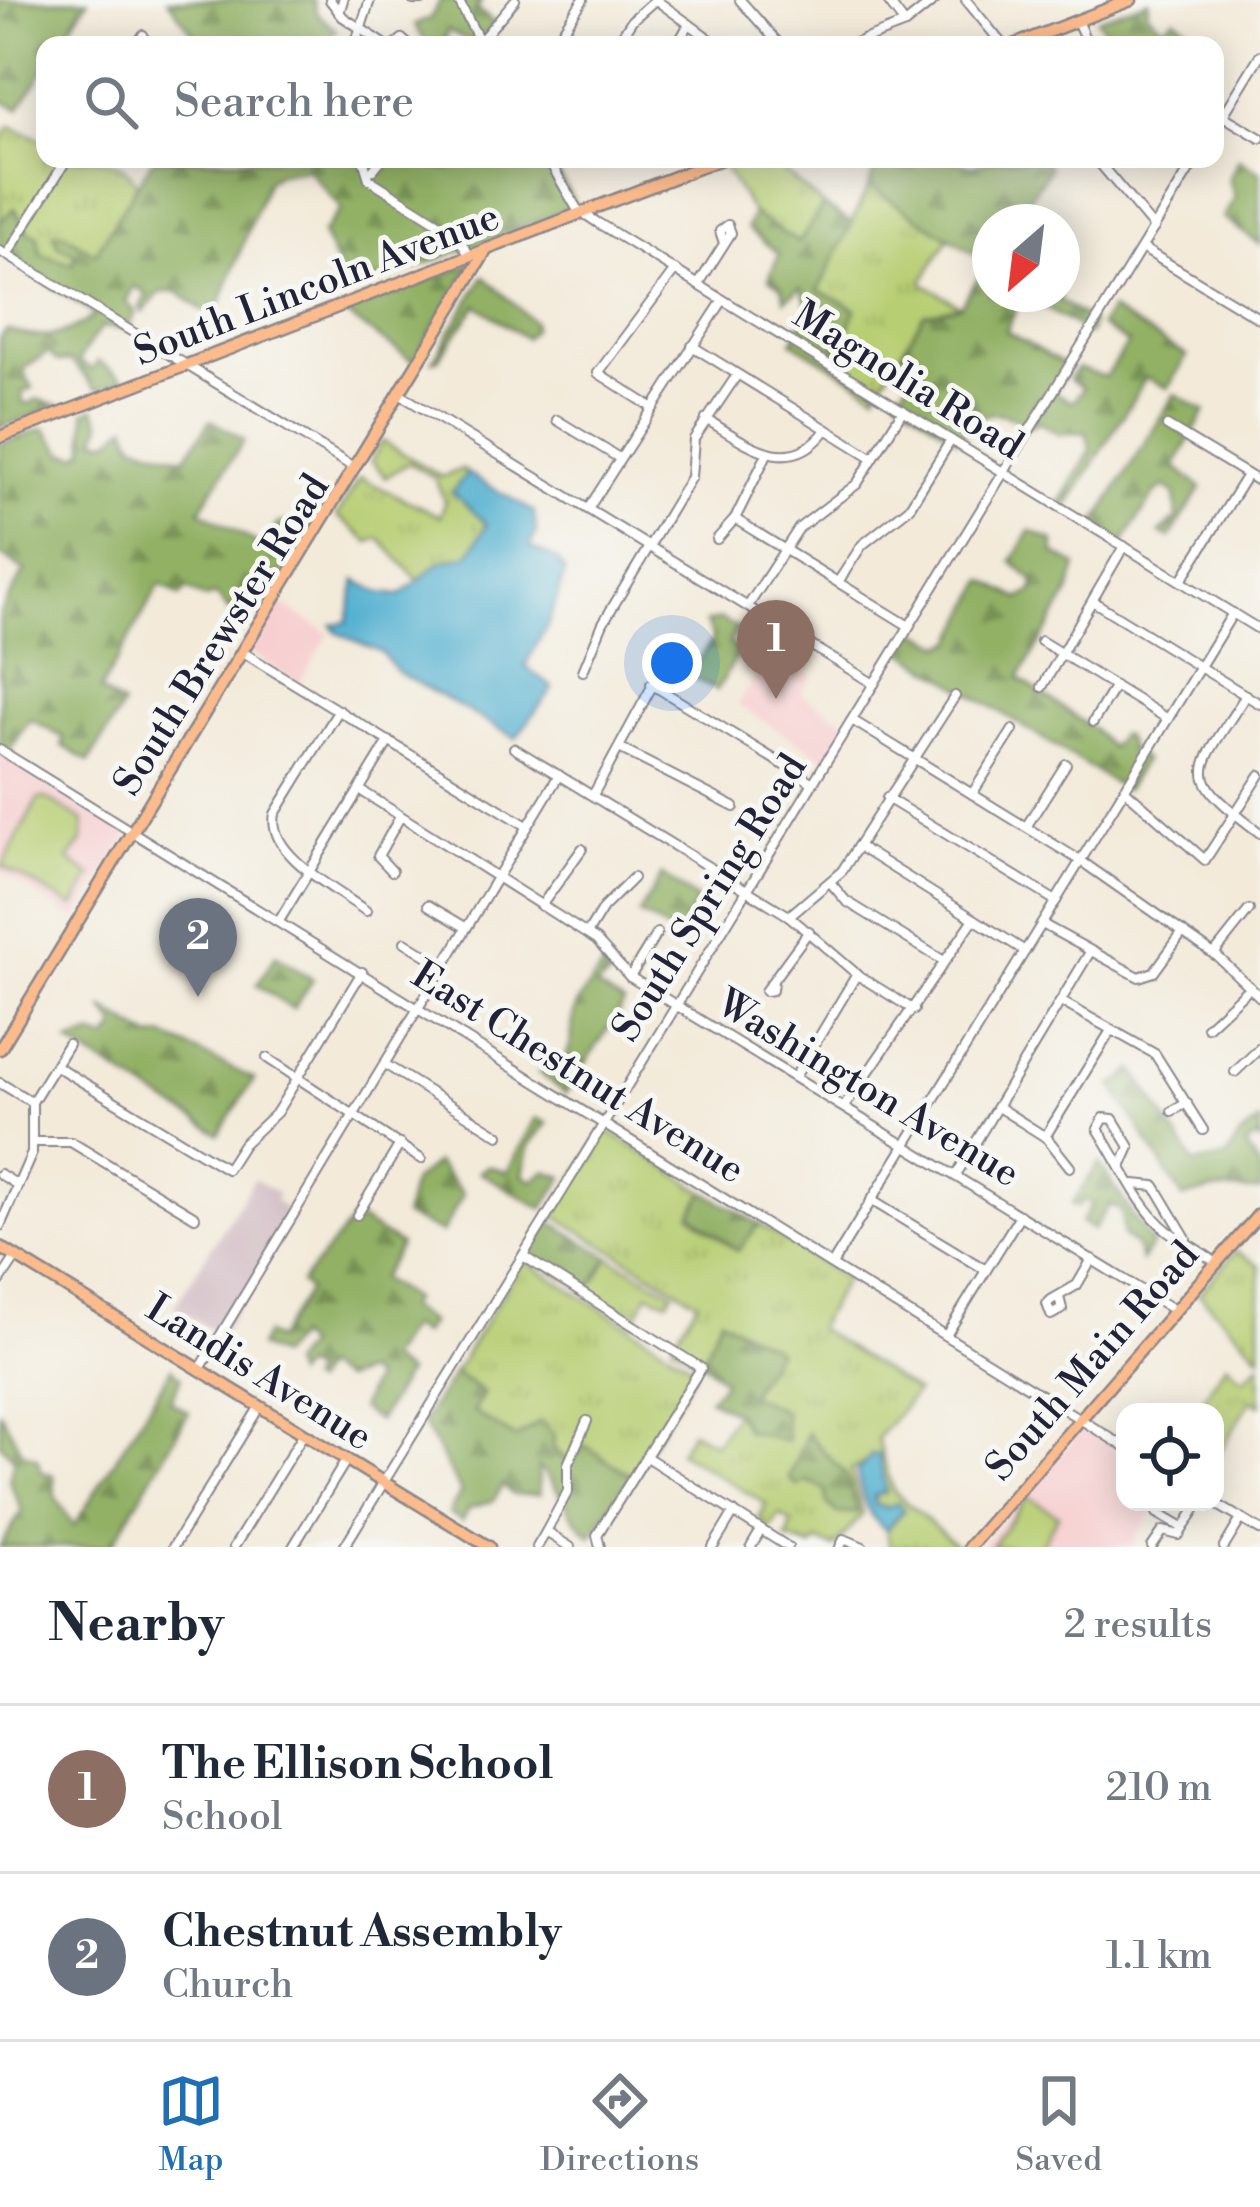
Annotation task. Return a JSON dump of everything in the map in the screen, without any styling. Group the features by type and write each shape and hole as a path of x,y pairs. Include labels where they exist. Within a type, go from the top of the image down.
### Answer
{"main road":[{"path":"1038,36 1131,0"},
{"name":"South Lincoln Avenue","path":"0,437 697,168"},
{"name":"South Brewster Road","path":"0,1049 487,249"},
{"name":"South Main Road","path":"969,1547 1258,1218"},
{"name":"Landis Avenue","path":"0,1246 489,1547"}],"street":[{"path":"330,0 339,13 374,36"},
{"path":"339,13 343,0"},
{"path":"360,36 370,0"},
{"path":"458,0 476,36"},
{"path":"486,36 515,0"},
{"path":"559,36 584,0"},
{"path":"622,36 655,0 706,36"},
{"path":"740,0 772,36"},
{"path":"886,0 905,24"},
{"path":"874,36 905,24 935,0"},
{"path":"967,0 996,36"},
{"path":"1077,21 1084,36"},
{"path":"682,36 689,24"},
{"path":"1224,114 1260,55"},
{"path":"1224,117 1260,138"},
{"path":"61,168 4,253 356,469"},
{"path":"366,168 369,179 455,234 470,256"},
{"name":"Magnolia Road","path":"554,168 582,212 1260,629"},
{"path":"1104,168 1154,228"},
{"name":"South Spring Road","path":"344,1547 1191,168"},
{"path":"698,285 724,243"},
{"path":"1142,248 1260,320"},
{"path":"650,406 598,373 675,271"},
{"path":"589,508 650,406 723,300"},
{"path":"692,346 873,458"},
{"path":"583,671 603,623 691,477 693,443 737,375"},
{"path":"401,395 874,684"},
{"path":"748,607 801,525 857,484 903,410"},
{"path":"706,419 767,454 800,453 826,430"},
{"path":"557,420 620,458"},
{"path":"1167,426 1260,482"},
{"path":"838,582 862,545 909,508 951,440"},
{"path":"717,538 735,519 767,454"},
{"path":"1181,581 1247,475"},
{"path":"735,519 909,626"},
{"path":"1042,687 1124,546"},
{"path":"1094,602 1260,704"},
{"path":"833,1263 1233,613"},
{"path":"1041,641 1168,719"},
{"path":"592,795 672,652 684,646 692,650"},
{"path":"244,653 527,826"},
{"path":"651,684 813,783"},
{"path":"1093,722 1115,686"},
{"path":"1246,695 1204,768 1209,794 1260,833"},
{"path":"789,916 830,882 858,846 955,696"},
{"path":"339,710 273,822 283,851 366,911"},
{"path":"852,720 1081,861 1214,954 1260,997"},
{"path":"972,794 1013,730"},
{"path":"279,921 389,741"},
{"path":"518,749 789,916 857,974 914,1010"},
{"path":"621,749 734,807"},
{"name":"East Chestnut Avenue","path":"0,750 1116,1441"},
{"path":"1026,827 1066,764"},
{"path":"200,1369 559,775"},
{"path":"1124,790 1207,860 1260,775"},
{"name":"Washington Avenue","path":"360,790 587,934 630,976 1174,1310"},
{"path":"887,798 1056,902"},
{"path":"392,872 378,856 400,817"},
{"path":"858,846 1025,951"},
{"path":"541,906 582,849"},
{"path":"587,934 603,908 634,878"},
{"path":"830,882 846,902 944,961"},
{"path":"428,904 465,927"},
{"path":"1214,954 1249,910"},
{"path":"844,1107 974,919"},
{"path":"1042,924 1132,975 1146,976 1159,968 1183,932"},
{"path":"772,981 773,989 766,992 765,985 809,931"},
{"path":"630,976 657,933"},
{"path":"405,943 442,964"},
{"path":"956,1175 1090,952"},
{"path":"56,1066 227,1169 277,1112 362,972"},
{"path":"795,1077 857,974"},
{"path":"1208,1027 1251,987"},
{"path":"1062,1002 1155,1054 1203,1130"},
{"path":"1045,1137 1110,1032"},
{"path":"0,1226 33,1142 32,1102 68,1044"},
{"path":"1235,1072 1260,1048"},
{"path":"267,1058 421,1159"},
{"path":"386,1066 499,1135"},
{"path":"0,1082 32,1102"},
{"path":"1172,1111 1186,1103"},
{"path":"998,1107 1045,1137 1070,1167"},
{"path":"1122,1166 1129,1144 1113,1119 1104,1118 1098,1129 1122,1166 1164,1228 1215,1262"},
{"path":"33,1142 71,1142 195,1217"},
{"path":"357,1214 400,1144"},
{"path":"0,1174 16,1184"},
{"path":"1134,1184 1155,1186 1187,1240"},
{"path":"871,1200 986,1270"},
{"path":"947,1334 1020,1215"},
{"path":"523,1256 699,1365 648,1458 597,1535 600,1547"},
{"path":"0,1281 16,1257"},
{"path":"1059,1297 1077,1285 1092,1259"},
{"path":"173,1547 260,1406"},
{"path":"537,1547 568,1491 568,1464 587,1421"},
{"path":"234,1547 304,1433"},
{"path":"648,1458 788,1547"},
{"path":"293,1547 347,1460"},
{"path":"1224,1508 1260,1530"},
{"path":"1163,1531 1176,1537 1194,1511"},
{"path":"713,1547 734,1513"},
{"path":"1156,1513 1184,1528"},
{"path":"1224,1547 1241,1519"},
{"path":"1152,1547 1172,1522"},
{"path":"751,1547 761,1530"},
{"path":"546,1532 570,1547"},
{"path":"840,1547 844,1539 857,1545"}],"shaded area":[{"path":"277,602 329,634 299,684 248,651"},
{"path":"771,651 812,676 801,694 847,722 825,758 737,705"},
{"path":"0,755 129,834 76,920 0,872"},
{"path":"254,1179 278,1194 275,1200 294,1217 221,1336 174,1307"},
{"path":"1083,1429 1116,1449 1116,1511 1153,1511 1131,1547 980,1547"}],"green space":[{"path":"0,0 88,0 65,36 36,36 36,82 19,109 0,100"},
{"path":"168,0 313,0 316,13 336,30 332,36 195,36"},
{"path":"441,0 482,0 477,8 495,24 485,36 459,36 447,30 446,36 422,36 415,25 430,18"},
{"path":"1149,1 1147,12 1163,27 1175,18 1197,35 1211,35 1109,36 1097,19"},
{"path":"10,126 36,137 36,168 123,168 129,173 137,184 95,254 63,233 75,253 73,265 41,254 15,208 0,222 0,143"},
{"path":"1239,159 1260,172 1260,244 1223,218 1235,198 1229,178"},
{"path":"148,168 556,168 576,206 350,293 322,234 341,209 308,169 277,174 267,181 220,304 207,313 176,291 159,293 143,313 140,307 147,294 134,286 126,301 136,313 127,329 101,327 78,361 92,370 98,361 125,380 97,390 71,361 58,362 48,352 23,370 33,388 23,392 22,402 27,405 37,399 58,405 0,428 0,337 7,330 53,335 74,329 95,315 0,251 0,222 14,208 28,233 37,234 41,254 73,265 75,253 58,246 54,234 63,233 95,254"},
{"path":"724,168 780,168 823,205 799,243 753,214"},
{"path":"875,168 1050,168 1028,200 1034,204 972,204 972,253 869,186"},
{"path":"869,186 950,236 922,282 960,306 924,314 876,393 834,367 818,291"},
{"path":"823,205 852,223 818,290 856,309 834,367 792,342 809,308 801,288 785,300 782,287 769,278 779,254 747,228 753,214 799,243"},
{"path":"473,263 413,361 343,313"},
{"path":"484,276 533,322 533,329 525,338 477,305 433,360"},
{"path":"972,288 972,312 1015,312 1006,331 1068,367 1054,392 1073,402 1083,388 1069,379 1077,368 1105,377 1128,343 1100,326 1110,310 1187,356 1168,388 1146,378 1065,510 1058,506 1091,450 1086,432 1059,434 1036,421 1031,427 991,414 976,421 958,440 898,397 910,376 907,358 901,353 924,314 960,306"},
{"path":"1052,312 1077,312 1092,322 1089,334"},
{"path":"1175,394 1205,411 1175,466 1201,488 1170,538 1160,533 1177,518 1175,494 1165,487 1155,493 1122,545 1093,527"},
{"path":"94,408 102,424 96,439 110,440 127,425 134,443 185,458 211,420 244,440 200,510 266,549 277,524 287,522 307,533 267,599 251,589 233,615 216,595 204,598 187,589 180,596 160,584 100,691 123,706 89,762 62,745 64,738 30,719 7,755 0,751 0,613 25,571 0,555 0,444 44,428 64,453 79,455 85,449 85,412"},
{"path":"382,441 442,477 462,469 467,473 453,492 487,524 469,555 439,563 418,580 379,538 369,542 337,516 360,478 440,516 445,503 435,478 409,463 386,477 371,461"},
{"path":"1030,531 1054,541 1054,553 1077,566 1069,594 1019,678 1094,730 1110,748 1120,734 1125,736 1130,750 1144,760 1125,790 903,651 916,631 944,645 954,641 985,580 1020,599 1033,591 1034,581 1012,562"},
{"path":"720,619 738,628 729,643 739,652 717,690 689,676 713,638 706,623"},
{"path":"46,798 84,821 82,842 68,859 91,876 74,907 2,866 38,799"},
{"path":"662,875 697,900 676,935 639,914"},
{"path":"276,955 313,980 293,1009 257,985"},
{"path":"606,963 614,973 596,987 624,1004 566,1093 539,1073 561,1067 578,1004"},
{"path":"103,1008 152,1038 164,1036 254,1079 219,1134 69,1043 91,1035 107,1040 117,1027"},
{"path":"1134,1070 1195,1164 1227,1157 1240,1136 1260,1121 1260,1142 1256,1138 1246,1145 1260,1169 1260,1191 1214,1190 1183,1198 1113,1086"},
{"path":"536,1118 547,1123 530,1144 523,1175 533,1181 545,1171 564,1177 543,1209 479,1172 488,1166 507,1172"},
{"path":"605,1129 705,1192 691,1215 737,1251 759,1224 845,1279 817,1328 916,1392 877,1438 893,1491 958,1547 890,1547 886,1530 903,1511 874,1504 876,1494 884,1494 879,1455 851,1470 863,1514 834,1547 817,1541 813,1547 787,1539 792,1523 780,1515 771,1528 759,1520 766,1504 679,1452 691,1431 715,1443 748,1394 721,1318 702,1361 672,1344 697,1301 552,1214"},
{"path":"436,1163 463,1194 442,1233 404,1216 412,1182"},
{"path":"1099,1163 1152,1245 1141,1260 1136,1246 1123,1236 1122,1212 1110,1204 1093,1230 1081,1223 1092,1204 1084,1199 1078,1207 1072,1204"},
{"path":"705,1192 759,1224 738,1251 691,1214"},
{"path":"355,1217 400,1245 380,1279 412,1299 407,1308 430,1322 422,1334 409,1327 387,1360 406,1373 378,1421 360,1409 373,1379 364,1373 343,1380 322,1368 312,1384 307,1381 312,1373 302,1367 294,1376 290,1365 305,1346 296,1337 279,1356 258,1347 265,1334 276,1340 308,1290 300,1283"},
{"path":"549,1221 609,1257 588,1291 528,1256"},
{"path":"1236,1251 1260,1265 1260,1356 1199,1294"},
{"path":"609,1257 673,1292 667,1301 648,1293 634,1323 588,1291"},
{"path":"523,1260 697,1368 632,1476 565,1458 540,1422 516,1438 472,1412 454,1373"},
{"path":"720,1318 777,1349 749,1394 784,1411 787,1441 746,1431 737,1414 709,1399 724,1381 702,1361"},
{"path":"1226,1363 1244,1379 1260,1363 1260,1405 1251,1400 1224,1445 1224,1403 1201,1403"},
{"path":"172,1368 181,1378 170,1401 189,1412 111,1547 0,1547 22,1511 9,1480 14,1458 0,1443 0,1411 22,1452 37,1458 43,1473 54,1475 55,1496 74,1526"},
{"path":"454,1373 484,1393 473,1412 515,1438 540,1422 554,1435 552,1453 573,1461 584,1445 632,1476 591,1536 538,1467 540,1494 513,1495 502,1485 494,1500 469,1509 462,1521 449,1513 461,1492 422,1422"},
{"path":"807,1433 846,1475 858,1512 838,1514 827,1504 825,1490 807,1481 797,1486 789,1478"},
{"path":"1027,1497 1058,1515 1040,1547 991,1547"}],"water":[{"path":"467,473 534,512 536,534 530,546 558,561 565,573 549,622 525,666 553,688 516,738 397,672 381,652 338,633 332,625 348,621 356,580 381,593 401,595 439,563 469,555 487,524 452,492"},
{"path":"872,1455 879,1455 886,1492 874,1496 874,1504 885,1508 898,1503 903,1509 886,1530 869,1511 857,1471"}],"place":[{"name":"The Ellison School","path":"776,699"},
{"name":"Chestnut Assembly","path":"198,997"}]}
